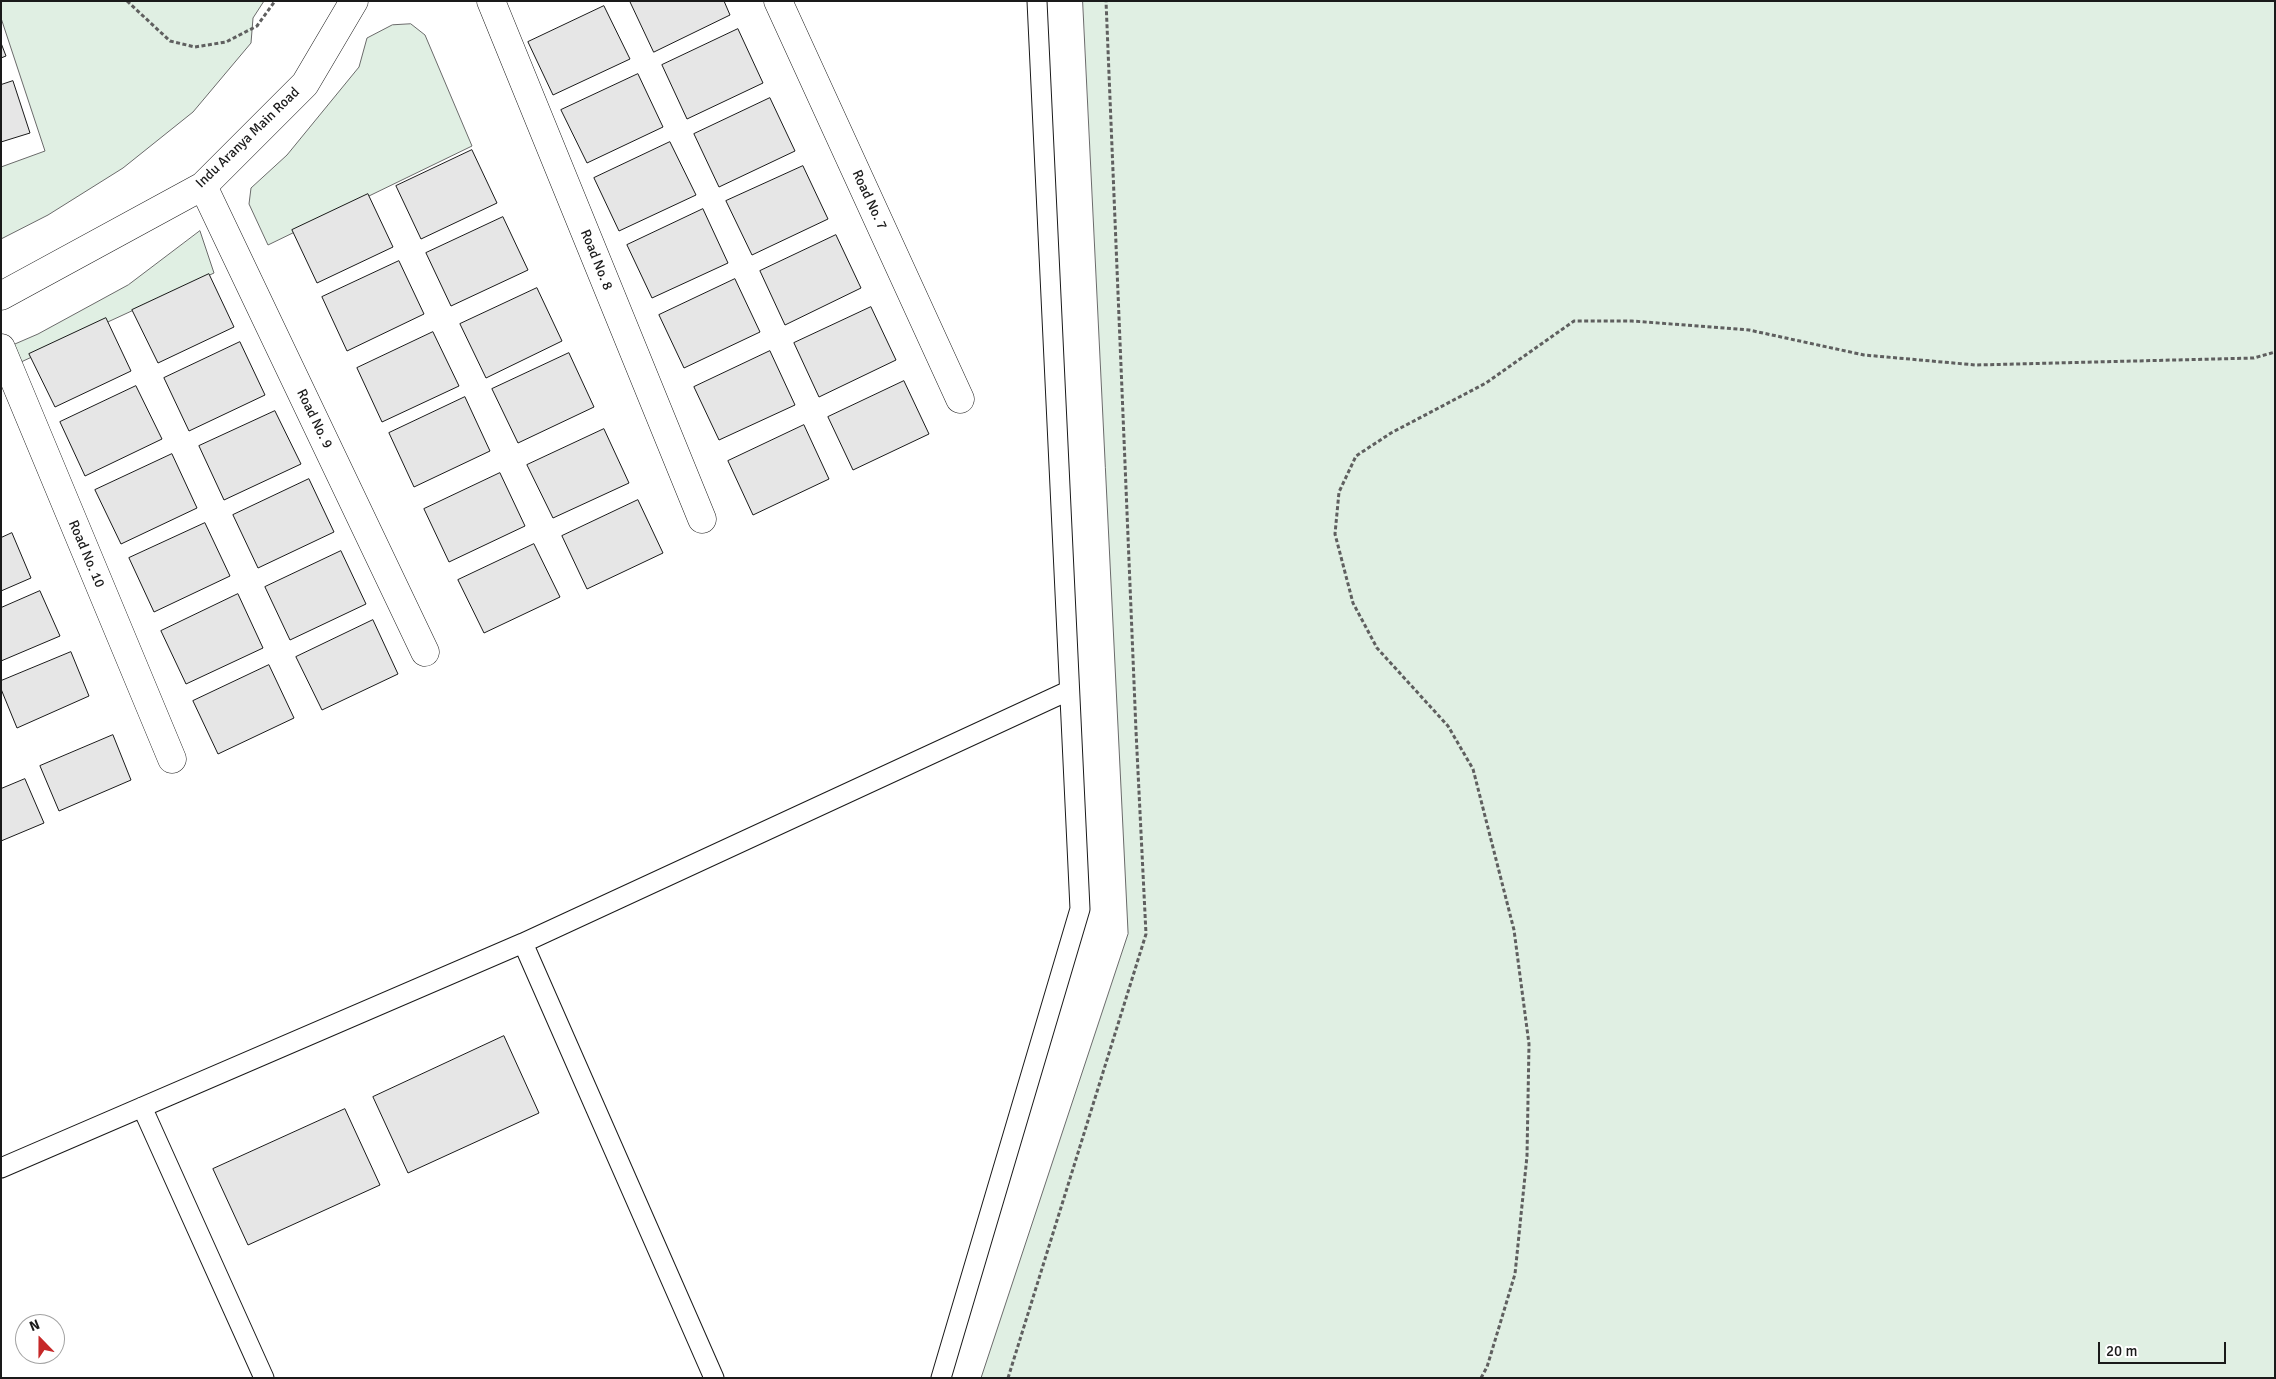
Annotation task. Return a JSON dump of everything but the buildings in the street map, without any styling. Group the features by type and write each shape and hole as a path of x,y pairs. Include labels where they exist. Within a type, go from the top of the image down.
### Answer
{"street":[{"name":"Indu Aranya Main Road","path":"1,296 203,186 305,84 354,1"},
{"name":"Road No. 8","path":"491,1 702,519"},
{"name":"Road No. 7","path":"778,1 960,399"},
{"name":"Road No. 9","path":"203,186 425,652"},
{"name":"Road No. 10","path":"1,348 172,759"}],"lane":[{"path":"941,1378 1080,909 1068,691 1037,1"},
{"path":"1,1168 523,943 1068,691"},
{"path":"523,943 714,1378"},
{"path":"142,1107 264,1378"}],"path":[{"path":"127,1 170,41 195,47 226,42 257,26 275,1"},
{"path":"1008,1378 1146,934 1106,1"},
{"path":"1481,1378 1487,1367 1515,1274 1527,1156 1530,1044 1514,930 1473,769 1448,726 1378,648 1353,602 1334,534 1339,492 1356,456 1392,433 1486,383 1574,321 1632,321 1749,330 1864,355 1976,365 2254,358 2275,352"}],"green space":[{"path":"1,1 264,1 253,18 251,43 193,112 123,168 48,215 1,239 1,167 45,151 1,18"},
{"path":"1083,1 2275,1 2275,1378 981,1378 1128,934"},
{"path":"411,24 425,35 472,146 268,245 249,204 251,188 287,155 359,67 367,38 392,25"},
{"path":"200,231 214,273 8,368 1,350 38,334 128,285"}]}
